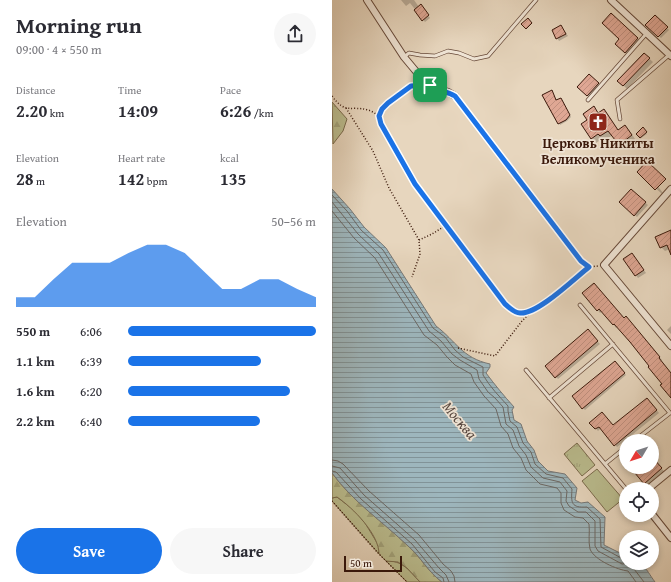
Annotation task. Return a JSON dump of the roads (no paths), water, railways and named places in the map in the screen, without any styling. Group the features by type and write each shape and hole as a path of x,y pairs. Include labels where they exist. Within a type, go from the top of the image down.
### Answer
{"street":[{"path":"367,0 404,56 430,85 434,89 448,92 455,96"},
{"path":"610,0 670,56"},
{"path":"671,189 604,265 671,346"},
{"path":"656,482 671,470"},
{"path":"658,522 671,538"}],"lane":[{"path":"404,56 409,53 435,56 448,51 459,53 474,59 488,56 536,0"},
{"path":"588,100 646,34"},
{"path":"620,119 617,100 670,56"},
{"path":"580,305 670,412 643,434"},
{"path":"549,398 612,344"},
{"path":"526,370 620,482"},
{"path":"605,464 619,452"}],"water":[{"name":"Москва","path":"332,189 364,227 386,248 436,326 473,358 490,364 490,367 486,373 514,407 512,410 514,420 521,424 527,441 534,450 538,461 548,471 565,474 577,488 575,500 581,503 588,502 605,517 604,545 619,552 619,570 647,570 655,582 442,582 433,574 413,550 359,503 332,473"}],"place":[{"name":"Церковь Никиты Великомученика","path":"598,122"}]}
